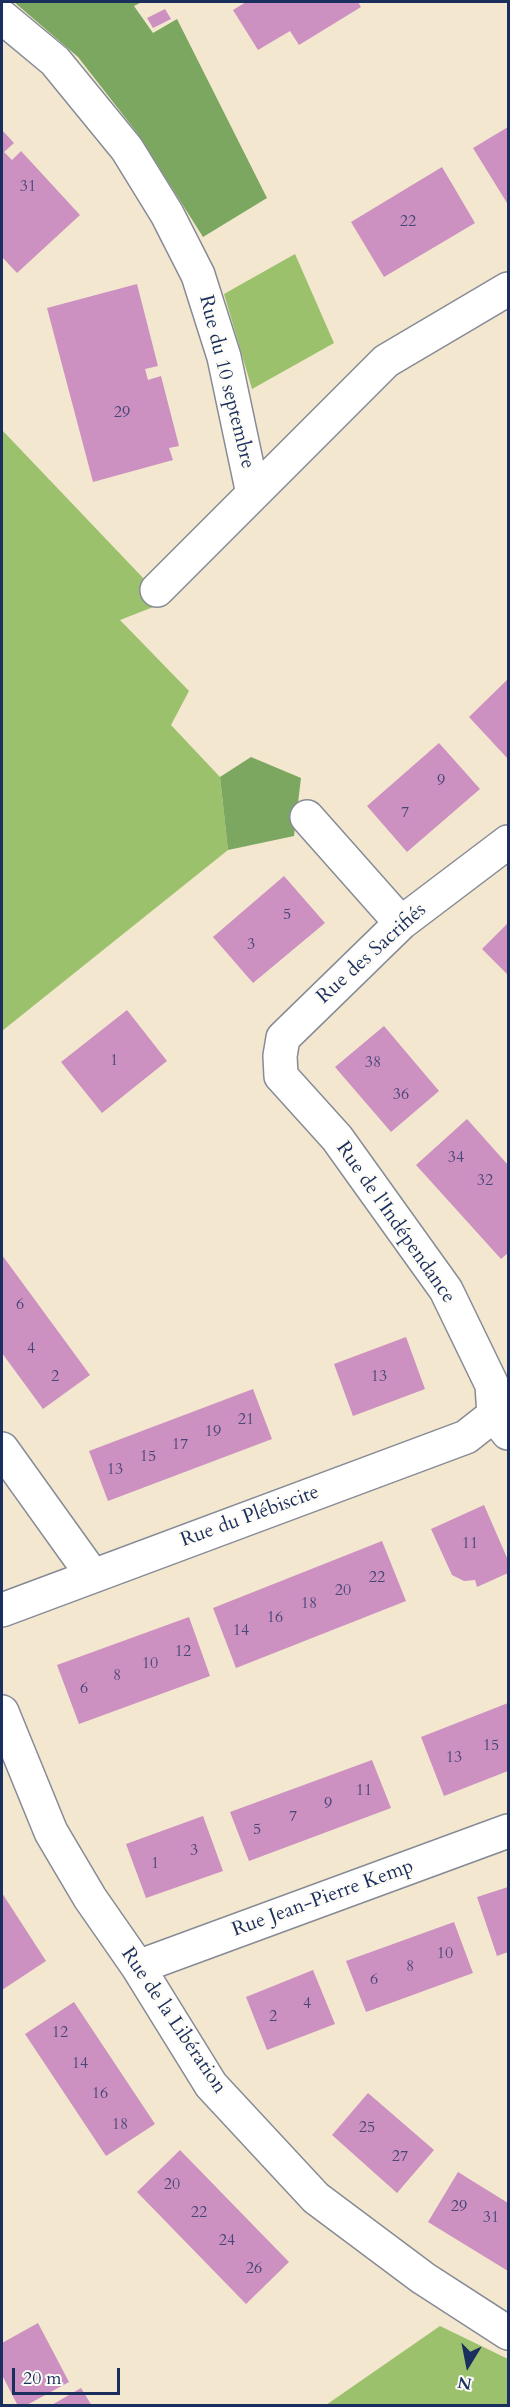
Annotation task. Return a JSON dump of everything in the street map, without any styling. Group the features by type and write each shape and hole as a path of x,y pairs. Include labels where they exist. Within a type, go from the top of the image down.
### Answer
{"street":[{"name":"Rue du 10 septembre","path":"2,16 55,61 128,149 172,224 198,274 224,357 253,495"},
{"name":"Rue du 10 septembre","path":"157,590 386,361 508,289"},
{"path":"307,817 401,923"},
{"name":"Rue des Sacrifiés","path":"280,1056 283,1038 401,923 508,842"},
{"name":"Rue de l'Indépendance","path":"280,1056 281,1076 337,1138 446,1290 492,1385 501,1424"},
{"name":"Rue du Plébiscite","path":"2,1610 501,1424"},
{"path":"2,1449 93,1576"},
{"name":"Rue de la Libération","path":"2,1712 51,1832 90,1898 138,1967 212,2085 316,2198 423,2278 508,2333"},
{"name":"Rue Jean-Pierre Kemp","path":"138,1967 508,1831"}],"green space":[{"path":"14,2 142,2 134,6 153,33 177,19 267,198 203,237 138,134 78,57"},
{"path":"295,254 334,343 252,389 224,294"},
{"path":"2,430 166,602 120,620 189,691 171,725 220,777 228,850 2,1031"},
{"path":"251,757 301,778 294,836 228,850 220,777"},
{"path":"440,2326 508,2359 508,2405 326,2405"}],"building":[{"path":"246,2 358,2 361,7 299,45 290,31 258,50 233,10"},
{"path":"165,9 171,19 153,28 147,18"},
{"path":"508,127 508,202 507,203 473,148"},
{"path":"2,130 14,143 4,152 12,160 21,151 80,215 17,273 2,257"},
{"path":"442,167 475,223 384,277 351,222"},
{"path":"137,284 158,366 145,369 148,380 161,376 179,446 169,448 173,460 93,482 47,308"},
{"path":"508,679 508,759 469,717"},
{"path":"439,743 480,789 407,852 367,806"},
{"path":"284,876 325,923 253,983 213,937"},
{"path":"508,923 508,975 482,949"},
{"path":"127,1010 167,1061 102,1113 61,1062"},
{"path":"384,1026 439,1091 391,1132 335,1067"},
{"path":"467,1119 508,1165 508,1253 501,1259 416,1165"},
{"path":"2,1255 90,1375 43,1409 2,1353"},
{"path":"406,1337 425,1389 353,1416 334,1364"},
{"path":"253,1389 272,1439 108,1501 89,1451"},
{"path":"484,1505 508,1560 508,1573 477,1587 475,1580 464,1581 452,1575 431,1529"},
{"path":"382,1541 406,1601 236,1668 213,1608"},
{"path":"189,1617 210,1676 79,1724 57,1665"},
{"path":"508,1703 508,1771 444,1796 421,1737"},
{"path":"372,1760 391,1808 249,1861 230,1812"},
{"path":"203,1816 223,1871 146,1898 126,1844"},
{"path":"508,1887 508,1952 497,1956 477,1897"},
{"path":"2,1893 46,1961 2,1990"},
{"path":"454,1922 473,1973 366,2012 346,1961"},
{"path":"313,1970 335,2024 267,2050 246,1997"},
{"path":"74,2002 155,2124 106,2156 25,2034"},
{"path":"368,2093 434,2150 397,2193 332,2135"},
{"path":"180,2150 289,2262 246,2304 137,2192"},
{"path":"458,2172 508,2203 508,2271 428,2222"},
{"path":"38,2323 69,2382 25,2406 18,2406 2,2375 2,2343"},
{"path":"81,2388 92,2406 50,2406"}]}
